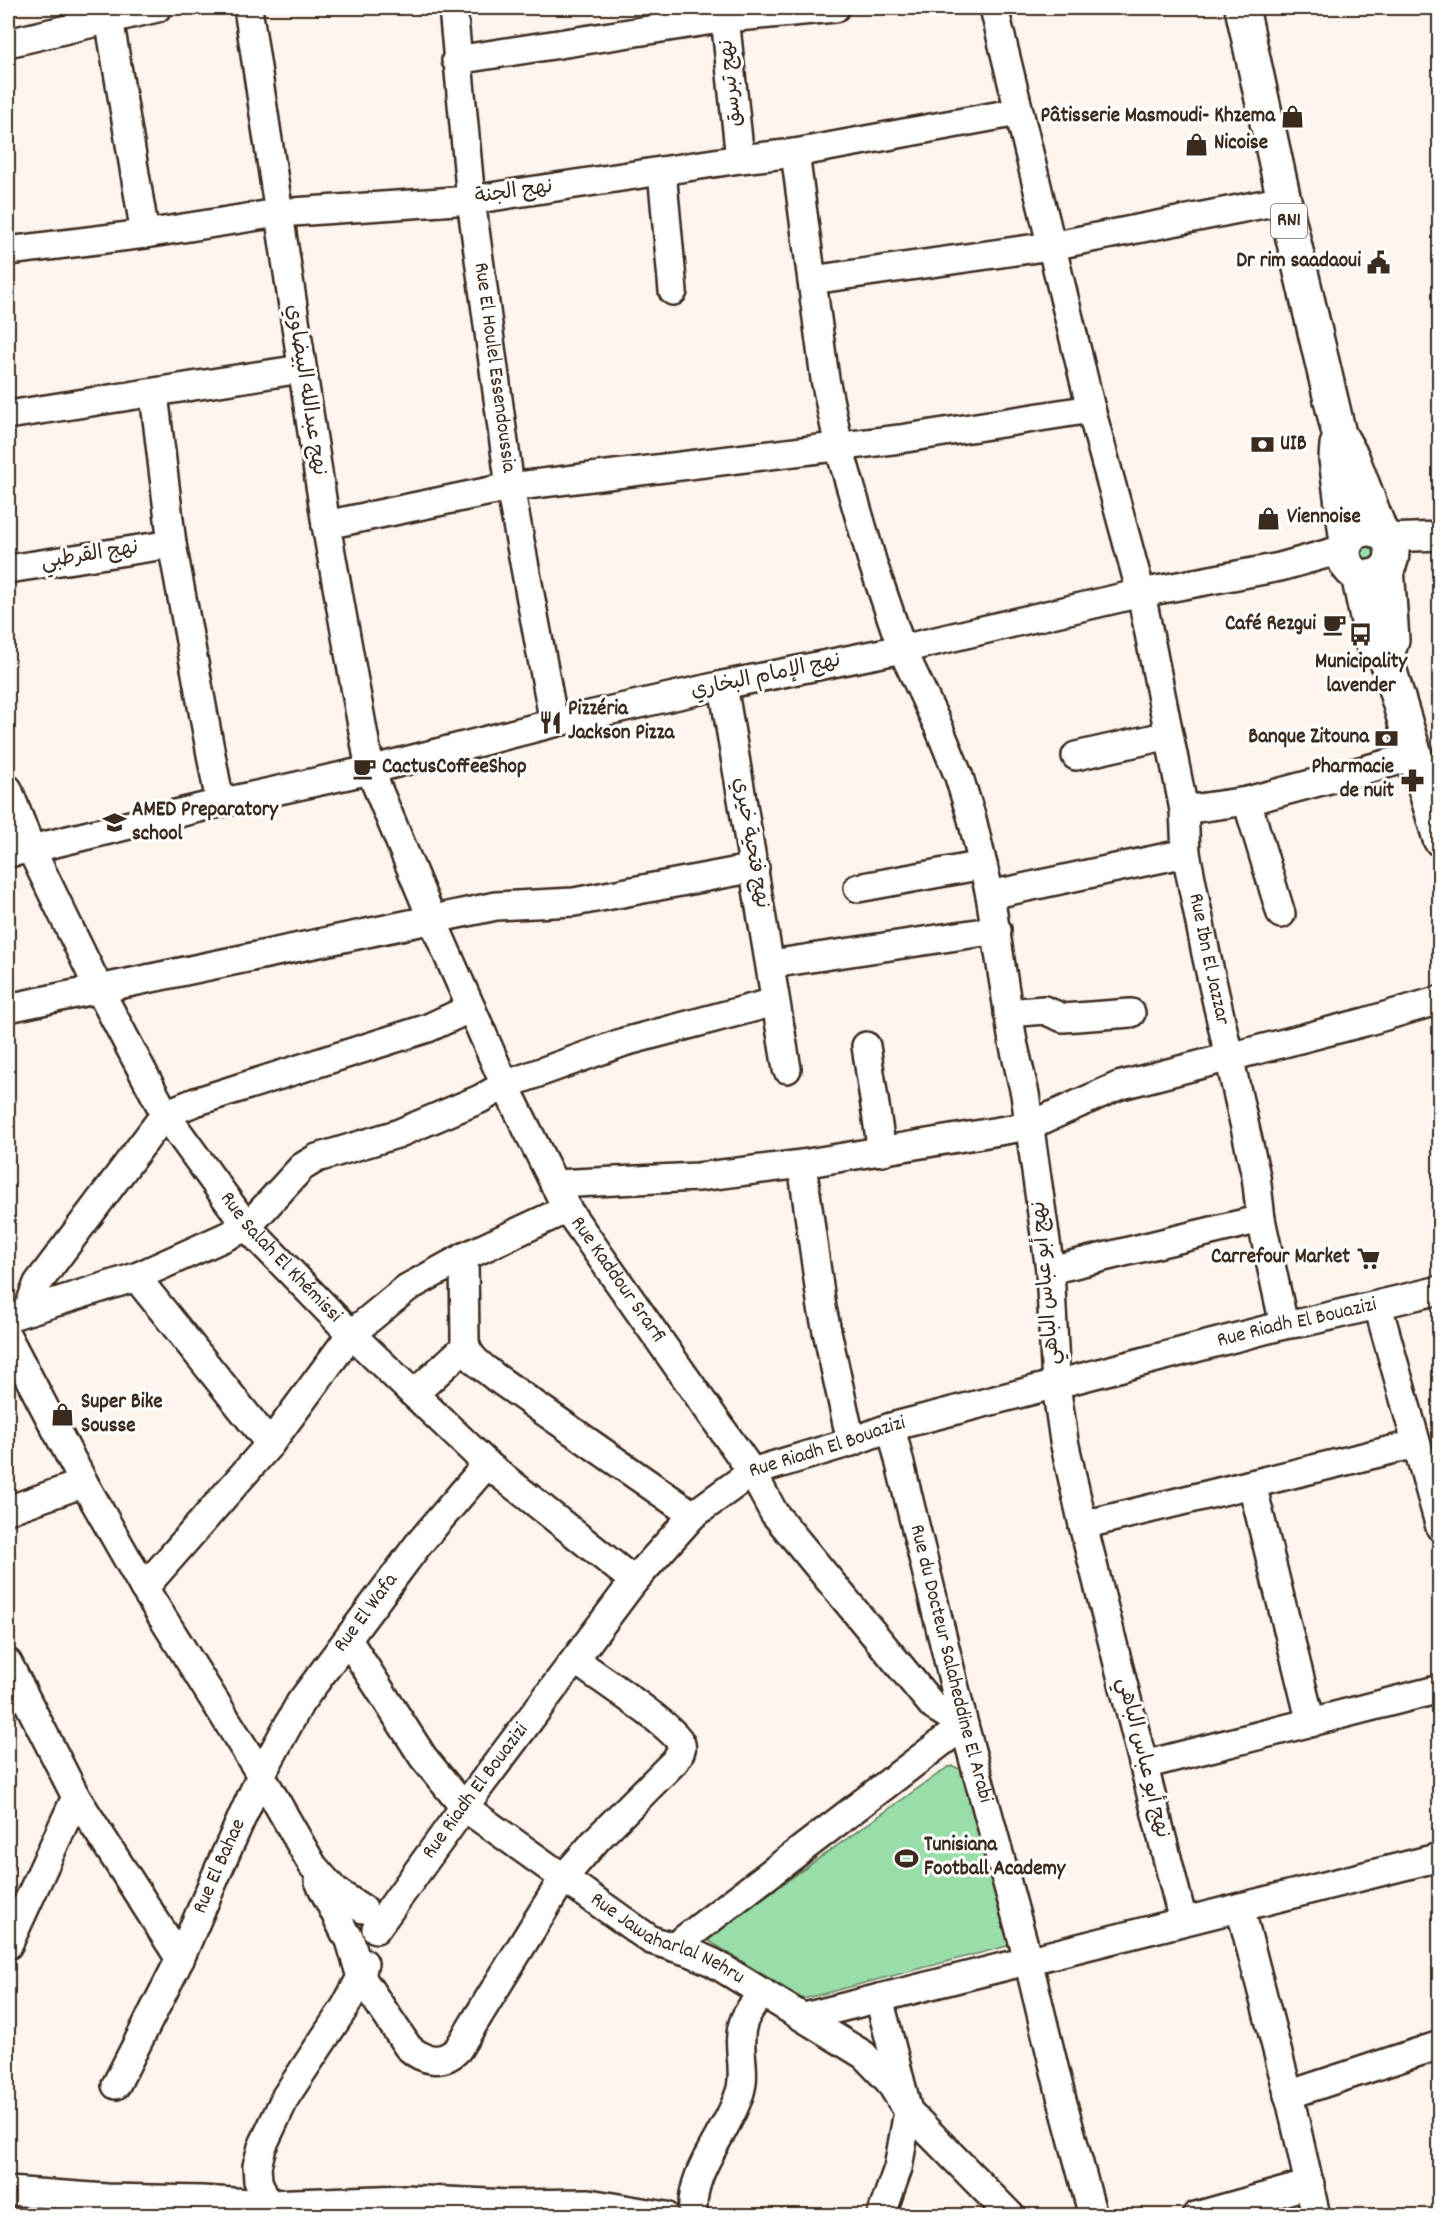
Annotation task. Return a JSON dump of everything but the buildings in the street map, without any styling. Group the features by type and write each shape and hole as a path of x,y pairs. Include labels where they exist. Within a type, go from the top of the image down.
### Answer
{"main road":[{"name":"RN1","path":"1242,8 1339,434 1336,459 1368,555 1392,640 1386,658 1440,839"}],"street":[{"path":"8,43 157,8"},
{"name":"نهج عبدالله البيضاوي","path":"248,8 301,369 326,525 370,770"},
{"name":"Rue El Houlel Essendoussia","path":"453,8 456,60 471,200 510,487 554,723"},
{"path":"456,60 725,13 835,8"},
{"name":"Rue Ibn El Jazzar","path":"994,8 1091,408 1141,593 1184,810 1186,853 1211,978 1257,1176 1261,1219 1284,1325"},
{"name":"نهج تبرسق","path":"725,13 740,159"},
{"path":"109,18 145,234"},
{"name":"نهج الجنة","path":"8,251 145,234 278,213 471,200 740,159 795,153 1018,112"},
{"name":"نهج أبو عباس الباهي","path":"795,153 825,379 838,447 873,564 902,649 959,777 990,896 1008,1013 1029,1126 1050,1270 1056,1385 1064,1441 1183,1921"},
{"path":"662,171 673,291"},
{"path":"812,280 1051,246 1284,200"},
{"path":"8,415 154,394 301,369"},
{"path":"154,394 172,544 220,803"},
{"path":"326,525 510,487 838,447 1091,408"},
{"path":"1368,555 1440,536"},
{"name":"نهج القرطبي","path":"8,569 172,544"},
{"path":"1368,555 1440,547"},
{"name":"نهج الإمام البخاري","path":"19,851 370,770 554,723 723,685 902,649 1141,593 1280,567 1368,555"},
{"name":"نهج فتحية خيري","path":"723,685 787,1069"},
{"path":"1077,756 1169,735"},
{"path":"1184,810 1247,801 1416,756"},
{"name":"Rue Kaddour Srarfi","path":"370,770 505,1085 567,1209 752,1472 774,1513 933,1706 964,1725"},
{"name":"Rue Salah El Khémissi","path":"8,789 19,851 99,989 165,1114 247,1227 351,1334 487,1464 634,1581"},
{"path":"1247,801 1281,914"},
{"path":"990,896 1186,853"},
{"path":"858,888 983,865"},
{"path":"8,1008 496,906 574,902 755,868"},
{"path":"771,963 997,930"},
{"path":"554,1184 698,1177 882,1152 1029,1126 1118,1086 1440,1000"},
{"path":"19,1313 136,1277 247,1227 302,1167 317,1158 397,1134 480,1099 505,1085 624,1042 775,1002"},
{"path":"19,1313 31,1301 38,1283 165,1114 195,1102 428,1028 471,1008"},
{"path":"1008,1013 1044,1010 1063,1018 1131,1013"},
{"path":"866,1046 882,1152"},
{"path":"802,1164 822,1308 851,1442"},
{"path":"144,1588 270,1444 351,1334 407,1288 464,1257 567,1209"},
{"path":"1050,1270 1261,1219"},
{"path":"464,1257 465,1347 470,1355 495,1377 693,1515"},
{"path":"136,1277 270,1444"},
{"name":"Rue Riadh El Bouazizi","path":"362,1925 399,1895 634,1581 693,1515 752,1472 851,1442 891,1427 1284,1325 1378,1306 1440,1290"},
{"path":"1378,1306 1440,1527"},
{"path":"8,1338 84,1483 144,1588 261,1775 313,1866 362,1925 361,1977 345,2007 286,2096 262,2146 257,2166 258,2181 270,2210"},
{"path":"414,1394 465,1347"},
{"name":"Rue du Docteur Salaheddine El Arabi","path":"891,1427 964,1725 1028,1960 1093,2216"},
{"path":"1083,1525 1416,1444"},
{"name":"Rue El Wafa","path":"261,1775 300,1703 417,1546 487,1464"},
{"path":"8,1510 84,1483"},
{"path":"1252,1484 1311,1723"},
{"name":"Rue Jawaharlal Nehru","path":"348,1640 423,1757 464,1807 651,1940 692,1953 714,1963 864,2055 889,2081 908,2111 1011,2216"},
{"path":"361,1977 414,2053 437,2060 452,2056 564,1877 598,1838 675,1761 682,1748 679,1738 574,1660"},
{"path":"9,1670 76,1797 180,1959"},
{"path":"1144,1765 1440,1689"},
{"path":"674,1947 964,1725"},
{"name":"Rue El Bahae","path":"116,2085 180,1959 261,1775"},
{"path":"8,1945 76,1797"},
{"path":"804,2017 1440,1857"},
{"path":"1240,1907 1310,2184 1316,2216"},
{"path":"693,2216 692,2206 699,2174 741,2091 742,2026 762,1992"},
{"path":"879,1998 908,2111 898,2168 881,2216"},
{"path":"1288,2095 1440,2045"},
{"path":"1196,2216 1310,2184"},
{"path":"8,2191 107,2198 202,2200 270,2210 405,2199 508,2204 590,2204 666,2216"}],"green space":[{"path":"1368,542 1373,543 1379,549 1379,559 1373,565 1368,566 1363,565 1357,559 1356,554 1357,549 1363,543"},
{"name":"Tunisiana Football Academy","path":"953,1766 967,1772 1012,1934 1007,1946 803,1999 709,1941 708,1937 948,1767"}],"waterway":[{"path":"8,2209 182,2216"},
{"path":"362,2213 385,2216"}],"place":[{"name":"Pâtisserie Masmoudi- Khzema","path":"1293,117"},
{"name":"Nicoise","path":"1196,144"},
{"name":"Dr rim saadaoui","path":"1379,262"},
{"name":"UIB","path":"1262,445"},
{"name":"Viennoise","path":"1269,518"},
{"name":"Café Rezgui","path":"1334,625"},
{"name":"Municipality lavender","path":"1361,635"},
{"name":"Pizzéria Jackson Pizza","path":"550,722"},
{"name":"Banque Zitouna","path":"1387,738"},
{"name":"CactusCoffeeShop","path":"364,768"},
{"name":"Pharmacie de nuit","path":"1412,780"},
{"name":"AMED Preparatory school","path":"114,823"},
{"name":"Carrefour Market","path":"1368,1258"},
{"name":"Super Bike Sousse","path":"63,1415"},
{"name":"Tunisiana Football Academy","path":"906,1858"}]}
